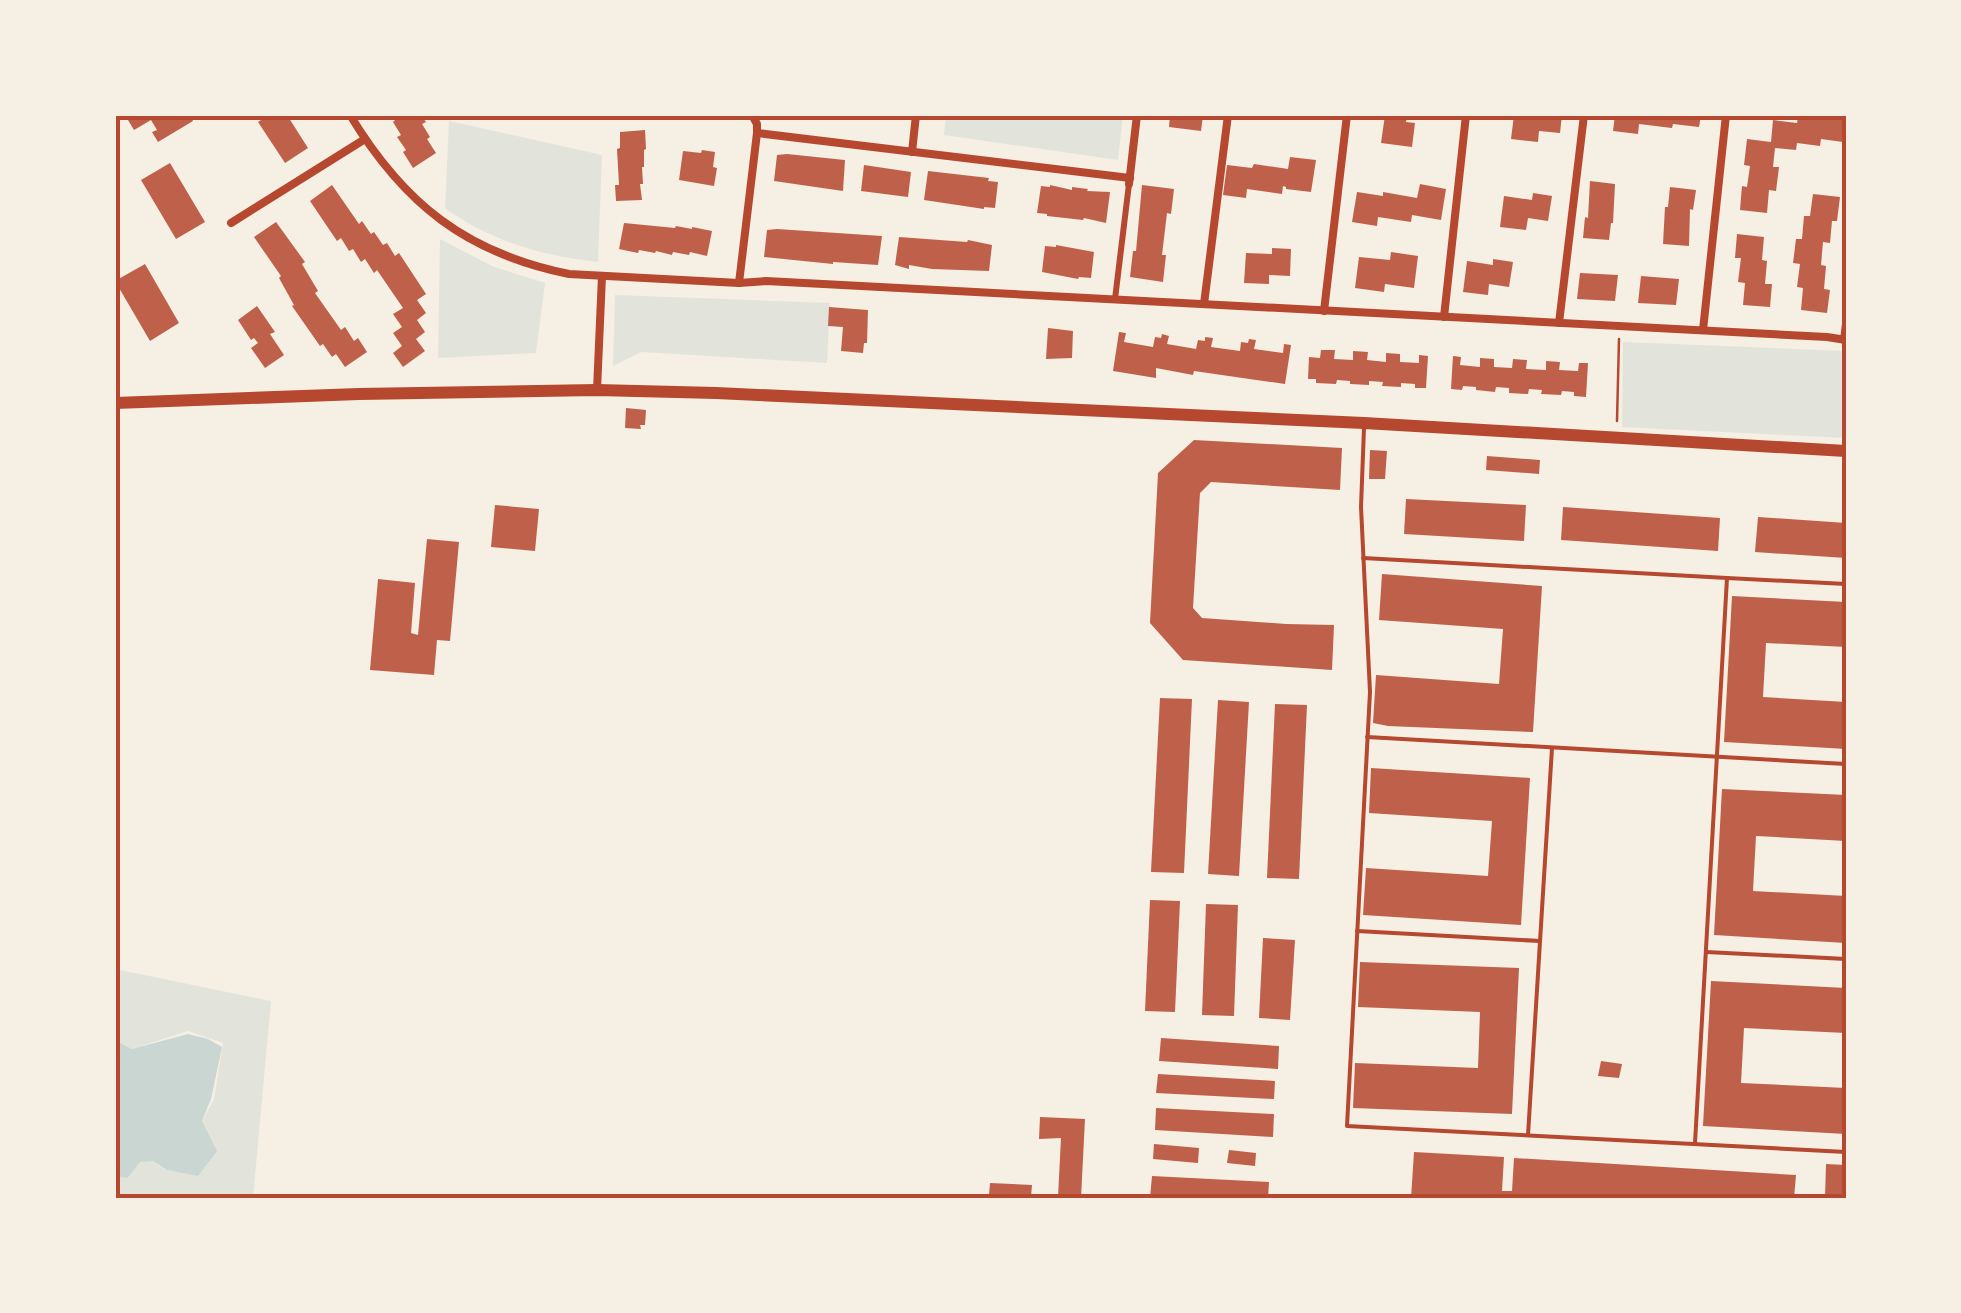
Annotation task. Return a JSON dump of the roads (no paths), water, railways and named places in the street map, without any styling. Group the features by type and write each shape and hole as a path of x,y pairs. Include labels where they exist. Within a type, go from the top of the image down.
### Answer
{"main road":[{"path":"115,403 359,394 716,392 1846,451"}],"street":[{"path":"350,115 409,194 460,234 510,258 569,274 766,281 1845,340 1846,324"},
{"path":"738,283 756,133 752,115"},
{"path":"912,152 916,115"},
{"path":"1115,300 1138,115"},
{"path":"1204,304 1228,115"},
{"path":"1324,310 1348,115"},
{"path":"1444,317 1466,115"},
{"path":"1559,323 1584,115"},
{"path":"1703,330 1726,115"},
{"path":"756,133 1130,181"},
{"path":"230,224 365,139"},
{"path":"598,390 602,276"}],"lane":[{"path":"1364,423 1361,507 1370,692 1347,1126 1846,1152"},
{"path":"1363,558 1846,584"},
{"path":"1694,1144 1728,578"},
{"path":"1367,738 1846,764"},
{"path":"1528,1136 1552,748"},
{"path":"1357,931 1540,941"},
{"path":"1706,952 1846,959"}]}
